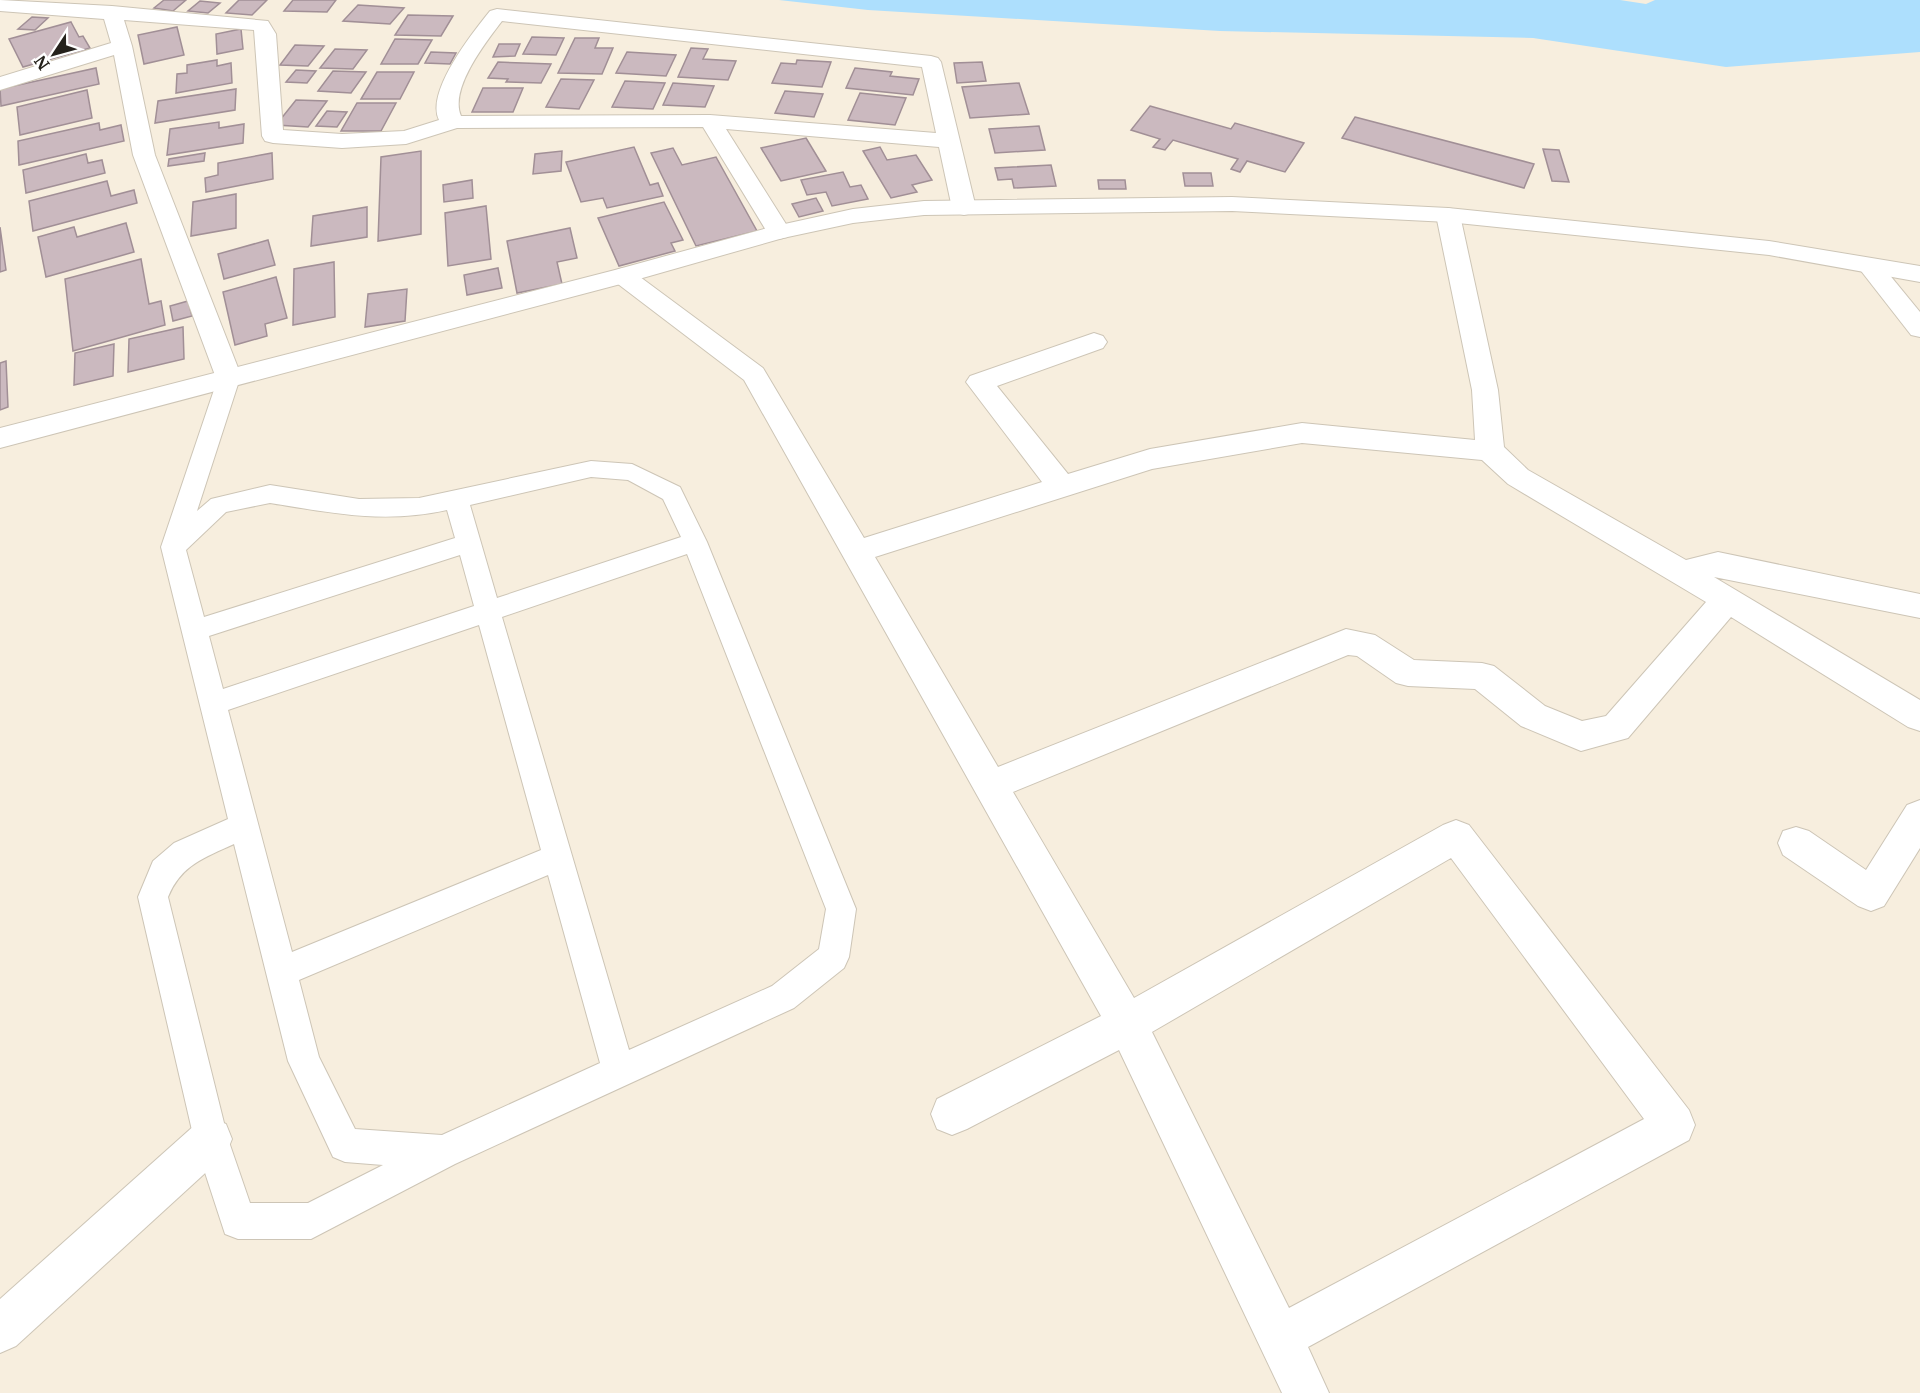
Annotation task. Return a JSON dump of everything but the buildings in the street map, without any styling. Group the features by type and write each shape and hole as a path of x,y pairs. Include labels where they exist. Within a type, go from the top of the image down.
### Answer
{"street":[{"path":"0,5 261,25 266,34 273,136 342,141 406,137 456,122 710,121 949,141"},
{"path":"112,12 122,46 144,155 229,378"},
{"path":"456,122 448,117 447,102 468,51 497,15 931,62 964,208"},
{"path":"0,84 122,46"},
{"path":"710,121 779,232"},
{"path":"0,438 623,276 779,232 853,216 924,208 1232,204 1448,215 1769,248 1920,274"},
{"path":"1448,215 1485,390 1490,451"},
{"path":"1870,267 1920,329"},
{"path":"623,276 754,374 1127,1024 1305,1393"},
{"path":"1062,487 980,382 1094,342"},
{"path":"856,552 1150,459 1302,433 1490,451 1518,477 1683,573 1920,717"},
{"path":"1683,573 1718,564 1920,606"},
{"path":"990,786 1346,642 1364,644 1408,674 1482,676 1533,716 1581,736 1616,728 1727,600"},
{"path":"1796,843 1871,894 1920,816"},
{"path":"952,1114 1127,1024 1456,836 1674,1125 1279,1338"},
{"path":"0,1330 211,1139"}],"lane":[{"path":"229,378 173,547 304,1061 345,1145 443,1152"},
{"path":"173,547 219,505 270,494 359,508 419,507 591,469 632,472 672,493 695,542 841,909 833,957 783,997 443,1152 311,1221 238,1221 211,1139 153,897 164,870 184,853 243,826"},
{"path":"456,499 619,1071"},
{"path":"212,704 695,542"},
{"path":"194,630 468,543"},
{"path":"280,972 558,857"}],"water":[{"path":"779,0 1620,0 1646,4 1655,0 1920,0 1920,52 1726,67 1533,38 1220,31 868,10"}]}
